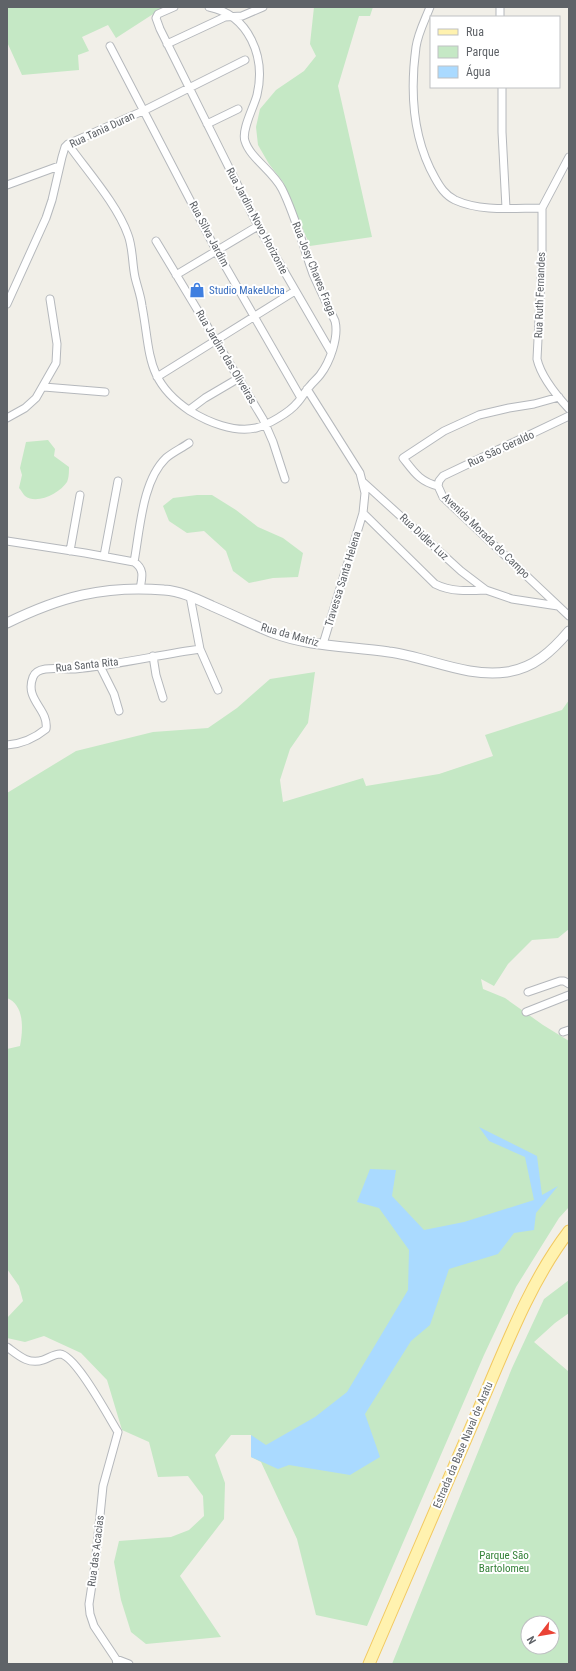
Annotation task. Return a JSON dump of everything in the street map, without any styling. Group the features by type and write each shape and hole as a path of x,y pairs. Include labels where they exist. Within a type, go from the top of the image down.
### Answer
{"main road":[{"name":"Estrada da Base Naval de Aratu","path":"369,1664 512,1332 542,1272 559,1244 569,1231"}],"street":[{"name":"Rua Jardim Novo Horizonte","path":"174,7 161,12 156,18 167,44 258,226 331,352"},
{"path":"209,7 231,16"},
{"path":"167,44 225,17 242,16 263,7"},
{"path":"430,7 416,47 413,94 418,136 430,169 444,192 467,205 478,207 542,208 569,157"},
{"name":"Rua Josy Chaves Fraga","path":"68,144 110,202 123,223 127,233 130,242 135,277 142,304 149,350 161,385 170,395 190,410 213,422 236,428 256,428 266,424 296,404 324,370 336,335 335,321 314,276 277,180 250,150 245,142 245,130 258,94 260,70 258,56 248,34 242,25 231,16"},
{"name":"Rua Silva Jardim","path":"110,46 145,110 216,250 255,315 301,398"},
{"name":"Rua Tania Duran","path":"7,304 46,218 65,147 68,144 145,110 245,60"},
{"path":"502,88 502,132 506,208"},
{"path":"208,124 238,109"},
{"path":"7,185 59,166"},
{"name":"Rua Ruth Fernandes","path":"542,208 542,274 537,359 542,372 559,397 569,408"},
{"path":"176,275 258,226"},
{"name":"Rua Jardim das Oliveiras","path":"156,241 266,424 285,479"},
{"path":"157,377 295,291"},
{"path":"7,418 31,404 44,387 54,367 57,353 50,299"},
{"path":"190,410 205,398 239,378"},
{"path":"44,387 105,392"},
{"path":"307,389 357,469 363,482"},
{"name":"Avenida Morada do Campo","path":"559,397 534,404 502,409 479,415 444,431 403,458 422,480 428,484 438,486 443,497 496,545 569,616"},
{"name":"Rua São Geraldo","path":"438,486 442,476 569,416"},
{"path":"134,562 145,504 154,474 166,458 189,443"},
{"path":"104,556 118,481"},
{"name":"Travessa Santa Helena","path":"323,644 363,513 365,493 363,482"},
{"name":"Rua Didler Luz","path":"363,482 452,563 486,590"},
{"path":"70,551 80,495"},
{"name":"Rua Didler Luz","path":"363,513 435,584 456,590 486,590 512,599 558,606"},
{"path":"7,541 134,562 142,571 140,589"},
{"name":"Rua da Matriz","path":"7,623 36,609 70,597 107,590 164,590 190,596 275,633 323,644 389,652 474,672 507,672 528,665 548,654 569,632"},
{"path":"190,596 200,649 218,690"},
{"name":"Rua Santa Rita","path":"7,745 27,740 46,729 45,718 30,689 34,674 43,669 73,669 100,666 200,649"},
{"path":"153,656 163,698"},
{"path":"100,666 114,694 119,712"},
{"path":"528,992 560,981 568,982"},
{"path":"526,1012 569,995"},
{"name":"Rua das Acacias","path":"7,1347 23,1359 42,1360 53,1355 60,1354 72,1360 118,1432 104,1486 90,1604 90,1614 94,1626 117,1662"},
{"path":"117,1662 129,1664"}],"green space":[{"path":"7,7 164,7 116,38 108,25 82,37 89,51 78,55 79,70 22,75 7,42"},
{"path":"314,7 373,7 370,16 359,16 338,86 372,237 310,246 283,182 269,164 258,145 256,127 260,109 276,90 304,71 316,56 310,44"},
{"path":"48,440 55,449 54,456 69,467 68,480 64,486 54,494 36,499 30,498 25,496 19,488 22,475 20,468 26,442"},
{"path":"212,495 236,510 258,527 283,538 303,553 298,577 273,578 249,583 233,571 226,551 204,531 187,533 169,521 163,506 173,498"},
{"path":"315,672 308,723 290,749 280,780 283,802 363,778 366,786 439,774 493,756 485,735 562,710 569,700 569,929 558,938 532,940 508,964 494,986 481,979 483,989 505,998 543,1025 569,1041 569,1207 559,1218 516,1287 484,1355 367,1626 316,1615 297,1539 261,1462 251,1457 251,1435 231,1435 215,1455 225,1483 224,1519 180,1576 221,1637 146,1644 131,1632 121,1600 114,1562 119,1541 171,1537 189,1530 204,1516 203,1496 188,1476 158,1477 149,1442 122,1430 107,1380 81,1353 44,1336 25,1342 7,1338 7,1318 23,1301 19,1286 7,1269 7,1049 20,1046 22,1026 20,1012 17,1006 13,1001 7,998 7,793 76,751 153,732 208,728 237,708 270,679"},
{"name":"Parque São Bartolomeu","path":"569,1280 569,1313 555,1323 534,1342 568,1371 569,1375 569,1664 392,1664 512,1368 544,1299"}],"water":[{"path":"479,1127 537,1156 542,1195 558,1186 536,1213 534,1230 514,1233 498,1254 449,1269 430,1325 411,1341 365,1414 380,1457 350,1475 289,1465 278,1469 251,1457 251,1435 266,1445 315,1417 347,1392 408,1290 409,1250 379,1208 357,1202 370,1169 396,1170 392,1196 424,1230 464,1222 534,1200 525,1157 489,1141"}],"place":[{"name":"Studio MakeUcha","path":"197,290"}]}
